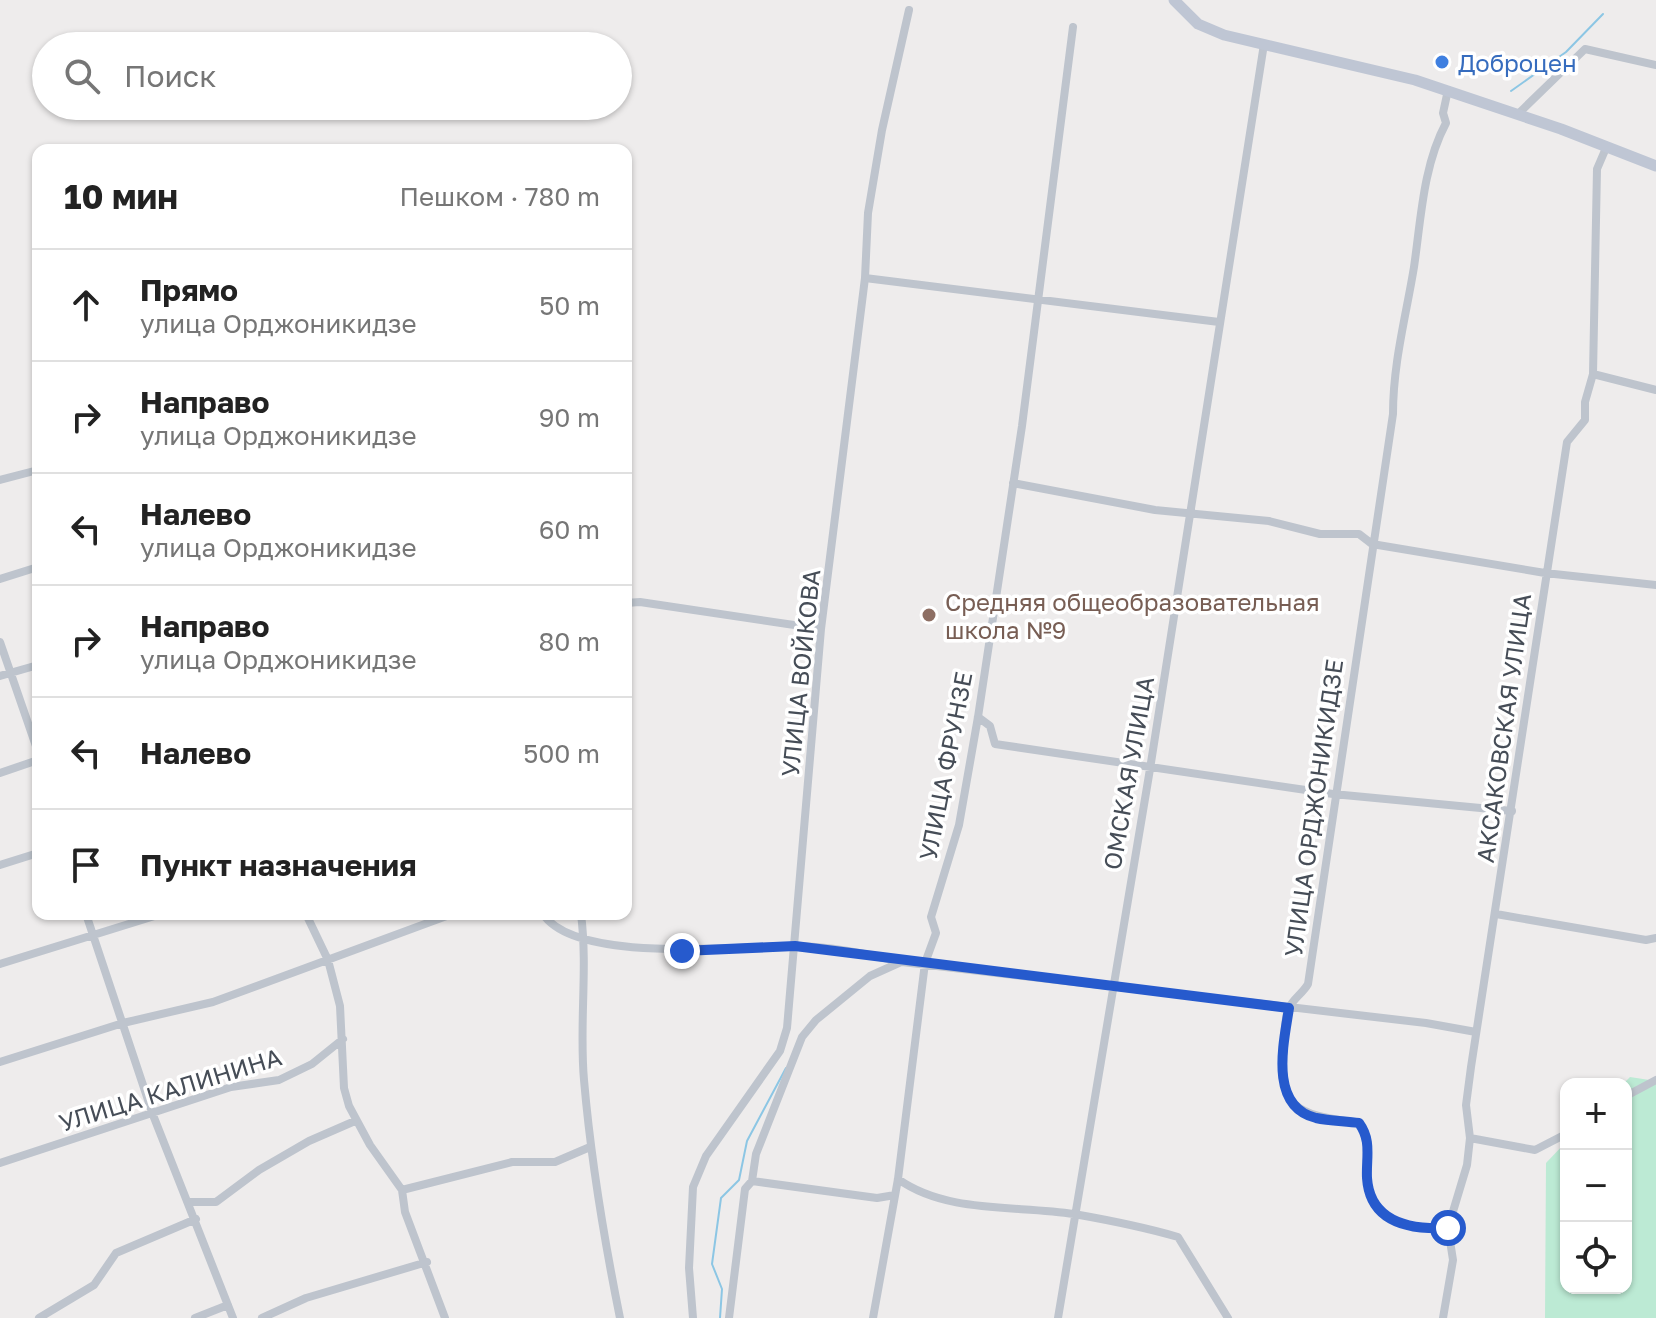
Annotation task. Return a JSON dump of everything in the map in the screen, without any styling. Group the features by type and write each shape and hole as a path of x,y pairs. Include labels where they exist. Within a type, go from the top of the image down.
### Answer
{"street":[{"path":"1174,0 1198,24 1224,35 1448,90 1656,166"},
{"name":"УЛИЦА ВОЙКОВА","path":"693,1318 689,1268 693,1187 706,1156 780,1051 787,1028 821,629 865,278 868,213 879,144 909,10"},
{"name":"УЛИЦА ФРУНЗЕ","path":"873,1318 898,1179 925,963 936,933 931,917 959,825 978,717 1013,483 1073,27"},
{"name":"ОМСКАЯ УЛИЦА","path":"1058,1318 1150,769 1264,44"},
{"path":"1518,114 1585,49 1656,65"},
{"name":"УЛИЦА ОРДЖОНИКИДЗЕ","path":"1448,90 1443,113 1446,123 1437,139 1425,190 1398,346 1393,414 1333,794 1308,984 1289,1008 1282,1070 1291,1100 1314,1117 1359,1123 1368,1135 1367,1181 1377,1208 1388,1220 1426,1229 1448,1228"},
{"name":"АКСАКОВСКАЯ УЛИЦА","path":"1443,1318 1453,1260 1448,1228 1467,1165 1470,1138 1466,1105 1545,573 1561,498 1567,442 1585,420 1585,402 1593,374 1597,169 1606,148"},
{"path":"865,278 1219,322"},
{"path":"1593,374 1656,390"},
{"path":"0,480 32,472"},
{"path":"1013,483 1155,510 1269,521 1320,534 1359,534 1372,544 1545,573 1656,585"},
{"path":"0,579 32,569"},
{"path":"632,603 821,629"},
{"path":"0,642 32,734"},
{"path":"0,676 32,667"},
{"path":"978,717 990,726 995,744 1333,794 1512,811"},
{"path":"0,773 32,762"},
{"path":"0,865 32,855"},
{"path":"1496,914 1529,922 1656,938"},
{"path":"88,920 153,1115 190,1202 233,1318"},
{"path":"0,964 142,920"},
{"path":"309,920 328,960 340,1006 344,1088 355,1121 402,1190 405,1212 427,1262 445,1318"},
{"path":"0,1062 123,1023 213,1002 436,920"},
{"path":"550,920 564,933 584,938 682,951 795,946 902,962 1476,1032"},
{"path":"582,920 582,1033 590,1147 602,1230 620,1318"},
{"path":"729,1318 736,1241 745,1189 752,1181 756,1154 802,1037 816,1020 870,976 902,962"},
{"name":"УЛИЦА КАЛИНИНА","path":"0,1163 231,1087 279,1080 312,1064 343,1039"},
{"path":"1632,1093 1656,1080"},
{"path":"190,1202 216,1202 259,1170 309,1141 355,1121"},
{"path":"1470,1138 1535,1150 1560,1137"},
{"path":"402,1190 512,1162 555,1162 590,1147"},
{"path":"898,1179 916,1192 938,1199 1073,1214 1178,1237 1228,1318"},
{"path":"752,1181 877,1198 895,1195"},
{"path":"39,1318 94,1285 116,1253 196,1219"},
{"path":"262,1318 306,1298 427,1262"},
{"path":"195,1318 228,1305"}],"green space":[{"path":"1630,1077 1656,1081 1656,1318 1545,1318 1546,1163 1560,1148 1560,1294 1632,1294 1632,1078"}],"waterway":[{"path":"1511,91 1566,52 1603,14"},
{"path":"720,1318 722,1289 712,1264 721,1198 739,1180 747,1141 786,1068"}],"place":[{"name":"Доброцен","path":"1442,62"},
{"name":"Средняя общеобразовательная школа №9","path":"929,615"}],"route":[{"path":"682,951 795,946 831,949 902,962 1289,1008 1282,1070 1291,1100 1299,1109 1314,1117 1359,1123 1368,1135 1367,1181 1377,1208 1388,1220 1426,1229 1448,1228"}]}
